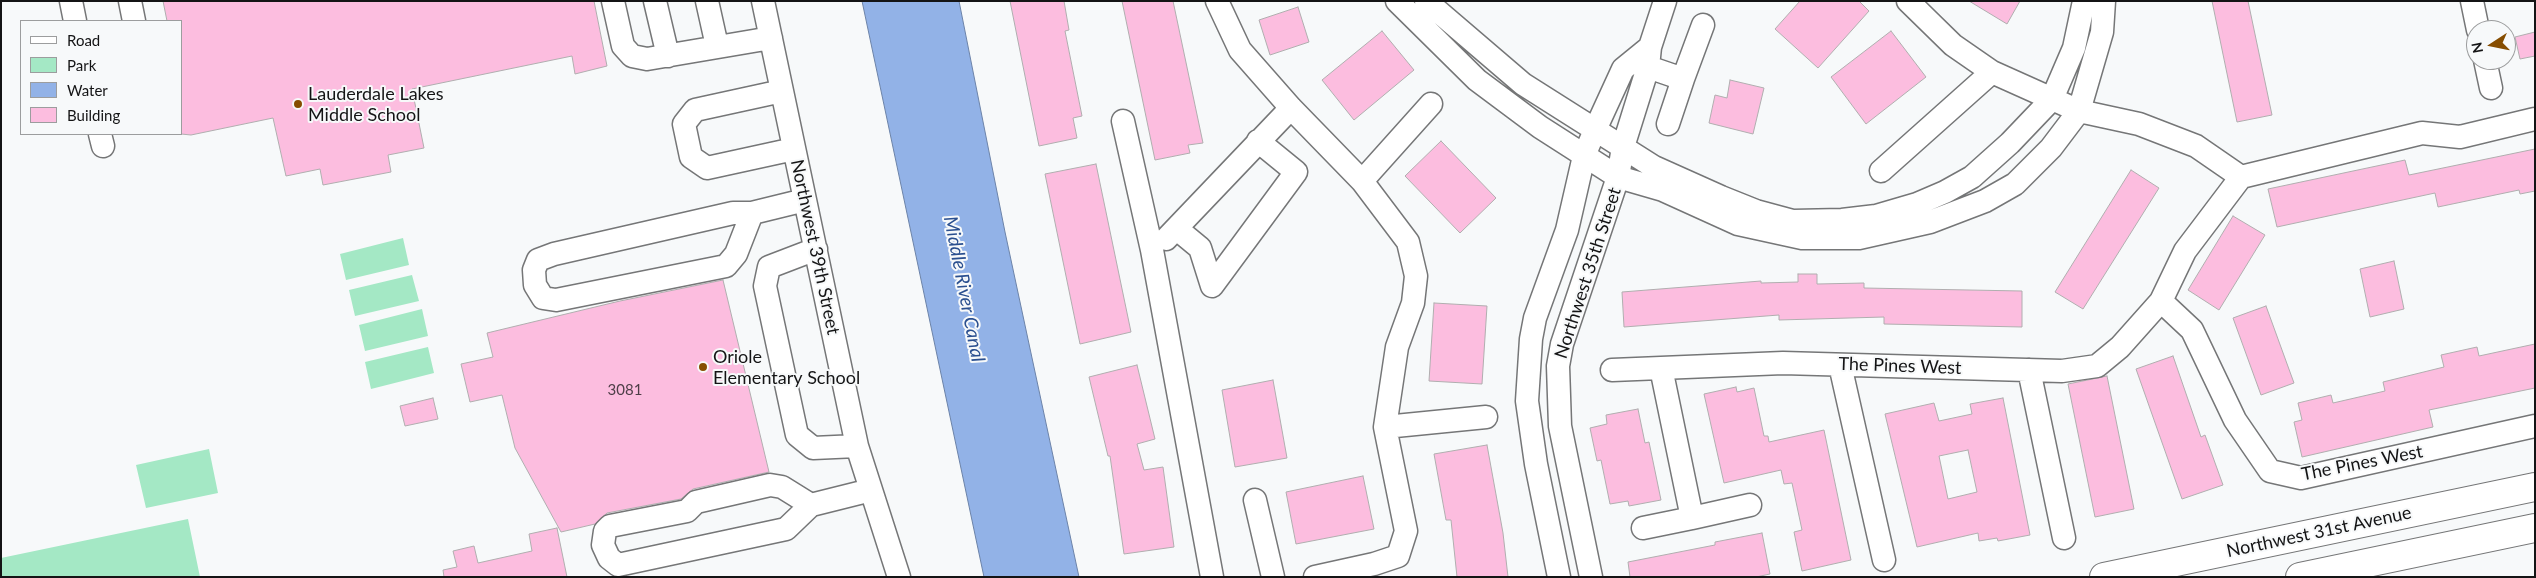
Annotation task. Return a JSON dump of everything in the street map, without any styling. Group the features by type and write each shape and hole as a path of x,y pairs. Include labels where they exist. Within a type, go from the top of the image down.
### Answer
{"main road":[{"name":"Northwest 31st Avenue","path":"2104,577 2535,487"},
{"path":"2300,577 2535,528"}],"street":[{"path":"71,1 75,20"},
{"path":"130,1 134,20"},
{"path":"613,1 623,46 632,56 647,59 771,38"},
{"path":"656,1 668,56"},
{"path":"707,1 717,46"},
{"name":"Northwest 39th Street","path":"762,1 857,446 899,577"},
{"path":"1217,1 1240,50 1291,108 1362,181 1408,242 1416,276 1413,303 1397,346 1385,427 1406,531 1398,556 1374,564 1318,576"},
{"path":"1397,1 1477,80 1540,127 1618,177 1663,190 1738,224 1802,238 1860,238 1930,222 1985,201 2015,184 2050,148 2079,111 2102,32 2104,1"},
{"path":"1426,1 1523,84 1654,167 1756,211 1793,221 1842,220 1876,216 1917,204 1945,192 1972,177 2010,144 2052,99 2074,48 2084,1"},
{"name":"Northwest 35th Street","path":"1591,577 1560,426 1558,366 1562,344 1618,177 1623,147 1666,1"},
{"path":"1908,1 1953,45 1992,72 2079,111 2139,124 2196,146 2242,177 2422,134 2460,137 2535,119"},
{"path":"2472,1 2476,20"},
{"path":"1668,124 1703,25"},
{"path":"1559,577 1531,434 1527,401 1528,367 1535,318 1567,230 1584,156 1623,69 1649,57 1683,79"},
{"path":"2487,70 2491,88"},
{"path":"1881,172 1992,72"},
{"path":"782,90 694,110 684,124 691,157 707,168 794,148"},
{"path":"1362,181 1431,104"},
{"path":"1152,250 1177,229 1291,108"},
{"path":"1123,120 1152,250 1212,577"},
{"path":"1200,205 1200,248 1212,286 1296,172 1258,141"},
{"name":"The Pines West","path":"1612,370 1783,363 2062,371 2097,366 2120,347 2161,301 2184,252 2242,177"},
{"path":"752,213 736,254 726,266 556,300 543,298 535,285 534,270 538,260 554,254 733,213 752,213 805,200"},
{"path":"1177,229 1200,248"},
{"path":"816,249 769,267 765,286 797,435 813,448 857,446"},
{"name":"The Pines West","path":"2161,301 2192,330 2235,420 2270,471 2301,478 2535,426"},
{"path":"1840,365 1884,560"},
{"path":"1661,368 1692,518"},
{"path":"2030,370 2064,538"},
{"path":"1385,427 1486,418"},
{"path":"811,505 782,487 770,485 696,502 685,498 618,511 610,526 604,531 603,545 608,558 618,565 786,529 811,505 871,490"},
{"path":"1255,500 1272,577"},
{"path":"1644,528 1750,505"}],"green space":[{"path":"403,238 409,265 346,280 340,254"},
{"path":"412,275 419,301 355,316 349,290"},
{"path":"422,309 428,336 365,351 359,325"},
{"path":"428,347 434,373 371,389 365,362"},
{"path":"209,449 218,493 146,508 136,465"},
{"path":"188,519 200,577 1,577 1,558"}],"water":[{"name":"Middle River Canal","path":"862,1 959,1 1005,232 1079,577 984,577"}],"building":[{"name":"Lauderdale Lakes Middle School","path":"163,1 594,1 607,66 575,74 572,56 412,89 424,148 388,155 391,172 323,185 320,169 286,176 273,118 191,135 182,134 182,20 167,20"},
{"path":"1010,1 1064,1 1069,30 1065,31 1082,116 1073,118 1077,138 1039,146"},
{"path":"1122,1 1173,1 1203,143 1188,145 1190,153 1155,160"},
{"path":"1800,1 1859,1 1869,11 1818,68 1775,29"},
{"path":"1969,1 2020,1 2007,24"},
{"path":"2212,1 2248,1 2272,115 2237,122"},
{"path":"1298,7 1309,42 1270,55 1259,20"},
{"path":"1382,31 1414,70 1354,120 1322,80"},
{"path":"1891,31 1926,77 1866,124 1831,77"},
{"path":"2535,32 2535,56 2520,59 2516,37"},
{"path":"1730,80 1764,88 1753,134 1709,123 1715,95 1727,98"},
{"path":"1441,141 1496,198 1460,233 1405,176"},
{"path":"2535,149 2535,191 2520,194 2519,190 2438,207 2435,193 2277,227 2268,189 2405,160 2409,175"},
{"path":"1096,164 1131,332 1080,344 1045,174"},
{"path":"2131,170 2159,188 2083,309 2055,292"},
{"path":"2233,216 2265,235 2219,310 2188,290"},
{"path":"2394,261 2404,309 2370,317 2360,269"},
{"path":"1798,274 1817,274 1817,284 1864,283 1864,288 2022,291 2022,327 1884,324 1884,317 1779,320 1779,315 1624,327 1622,292 1761,281 1761,283 1798,282"},
{"name":"Oriole Elementary School","path":"723,280 769,472 693,489 681,499 607,513 595,524 561,532 515,448 502,395 470,402 461,364 493,357 487,333 620,301"},
{"path":"1434,303 1487,306 1482,384 1429,381"},
{"path":"2266,306 2294,383 2261,395 2233,318"},
{"path":"2535,344 2535,388 2429,410 2433,427 2302,457 2294,422 2302,420 2298,403 2331,395 2333,403 2385,391 2383,382 2444,367 2441,355 2477,347 2479,356"},
{"path":"2173,356 2201,437 2205,435 2223,485 2182,499 2136,369"},
{"path":"1137,365 1155,439 1137,444 1144,470 1163,467 1174,547 1124,554 1110,456 1108,456 1089,377"},
{"path":"2107,376 2134,509 2095,517 2068,384"},
{"path":"1273,380 1287,458 1235,467 1222,390"},
{"path":"1736,387 1737,392 1754,388 1764,436 1768,436 1769,442 1824,430 1851,560 1802,571 1794,532 1802,530 1792,483 1784,484 1781,470 1724,483 1704,394"},
{"path":"433,398 438,419 405,426 400,406"},
{"path":"2003,398 2030,535 1998,541 1997,538 1979,541 1978,533 1917,547 1885,414 1934,403 1939,421 1972,414 1970,404","holes":["1968,450 1977,492 1948,499 1939,456"]},
{"path":"1638,409 1645,443 1649,442 1661,500 1629,506 1628,501 1610,504 1601,460 1597,461 1590,428 1607,424 1606,415"},
{"path":"1487,445 1503,533 1508,577 1457,577 1451,520 1446,520 1434,454"},
{"path":"1363,476 1374,529 1296,544 1286,492"},
{"path":"557,528 567,577 444,577 443,570 457,567 453,551 474,546 478,563 532,551 529,534"},
{"path":"1762,533 1770,574 1756,577 1630,577 1628,562 1715,545 1715,542"}],"place":[{"name":"Lauderdale Lakes Middle School","path":"298,104"},
{"name":"Oriole Elementary School","path":"703,367"}]}
